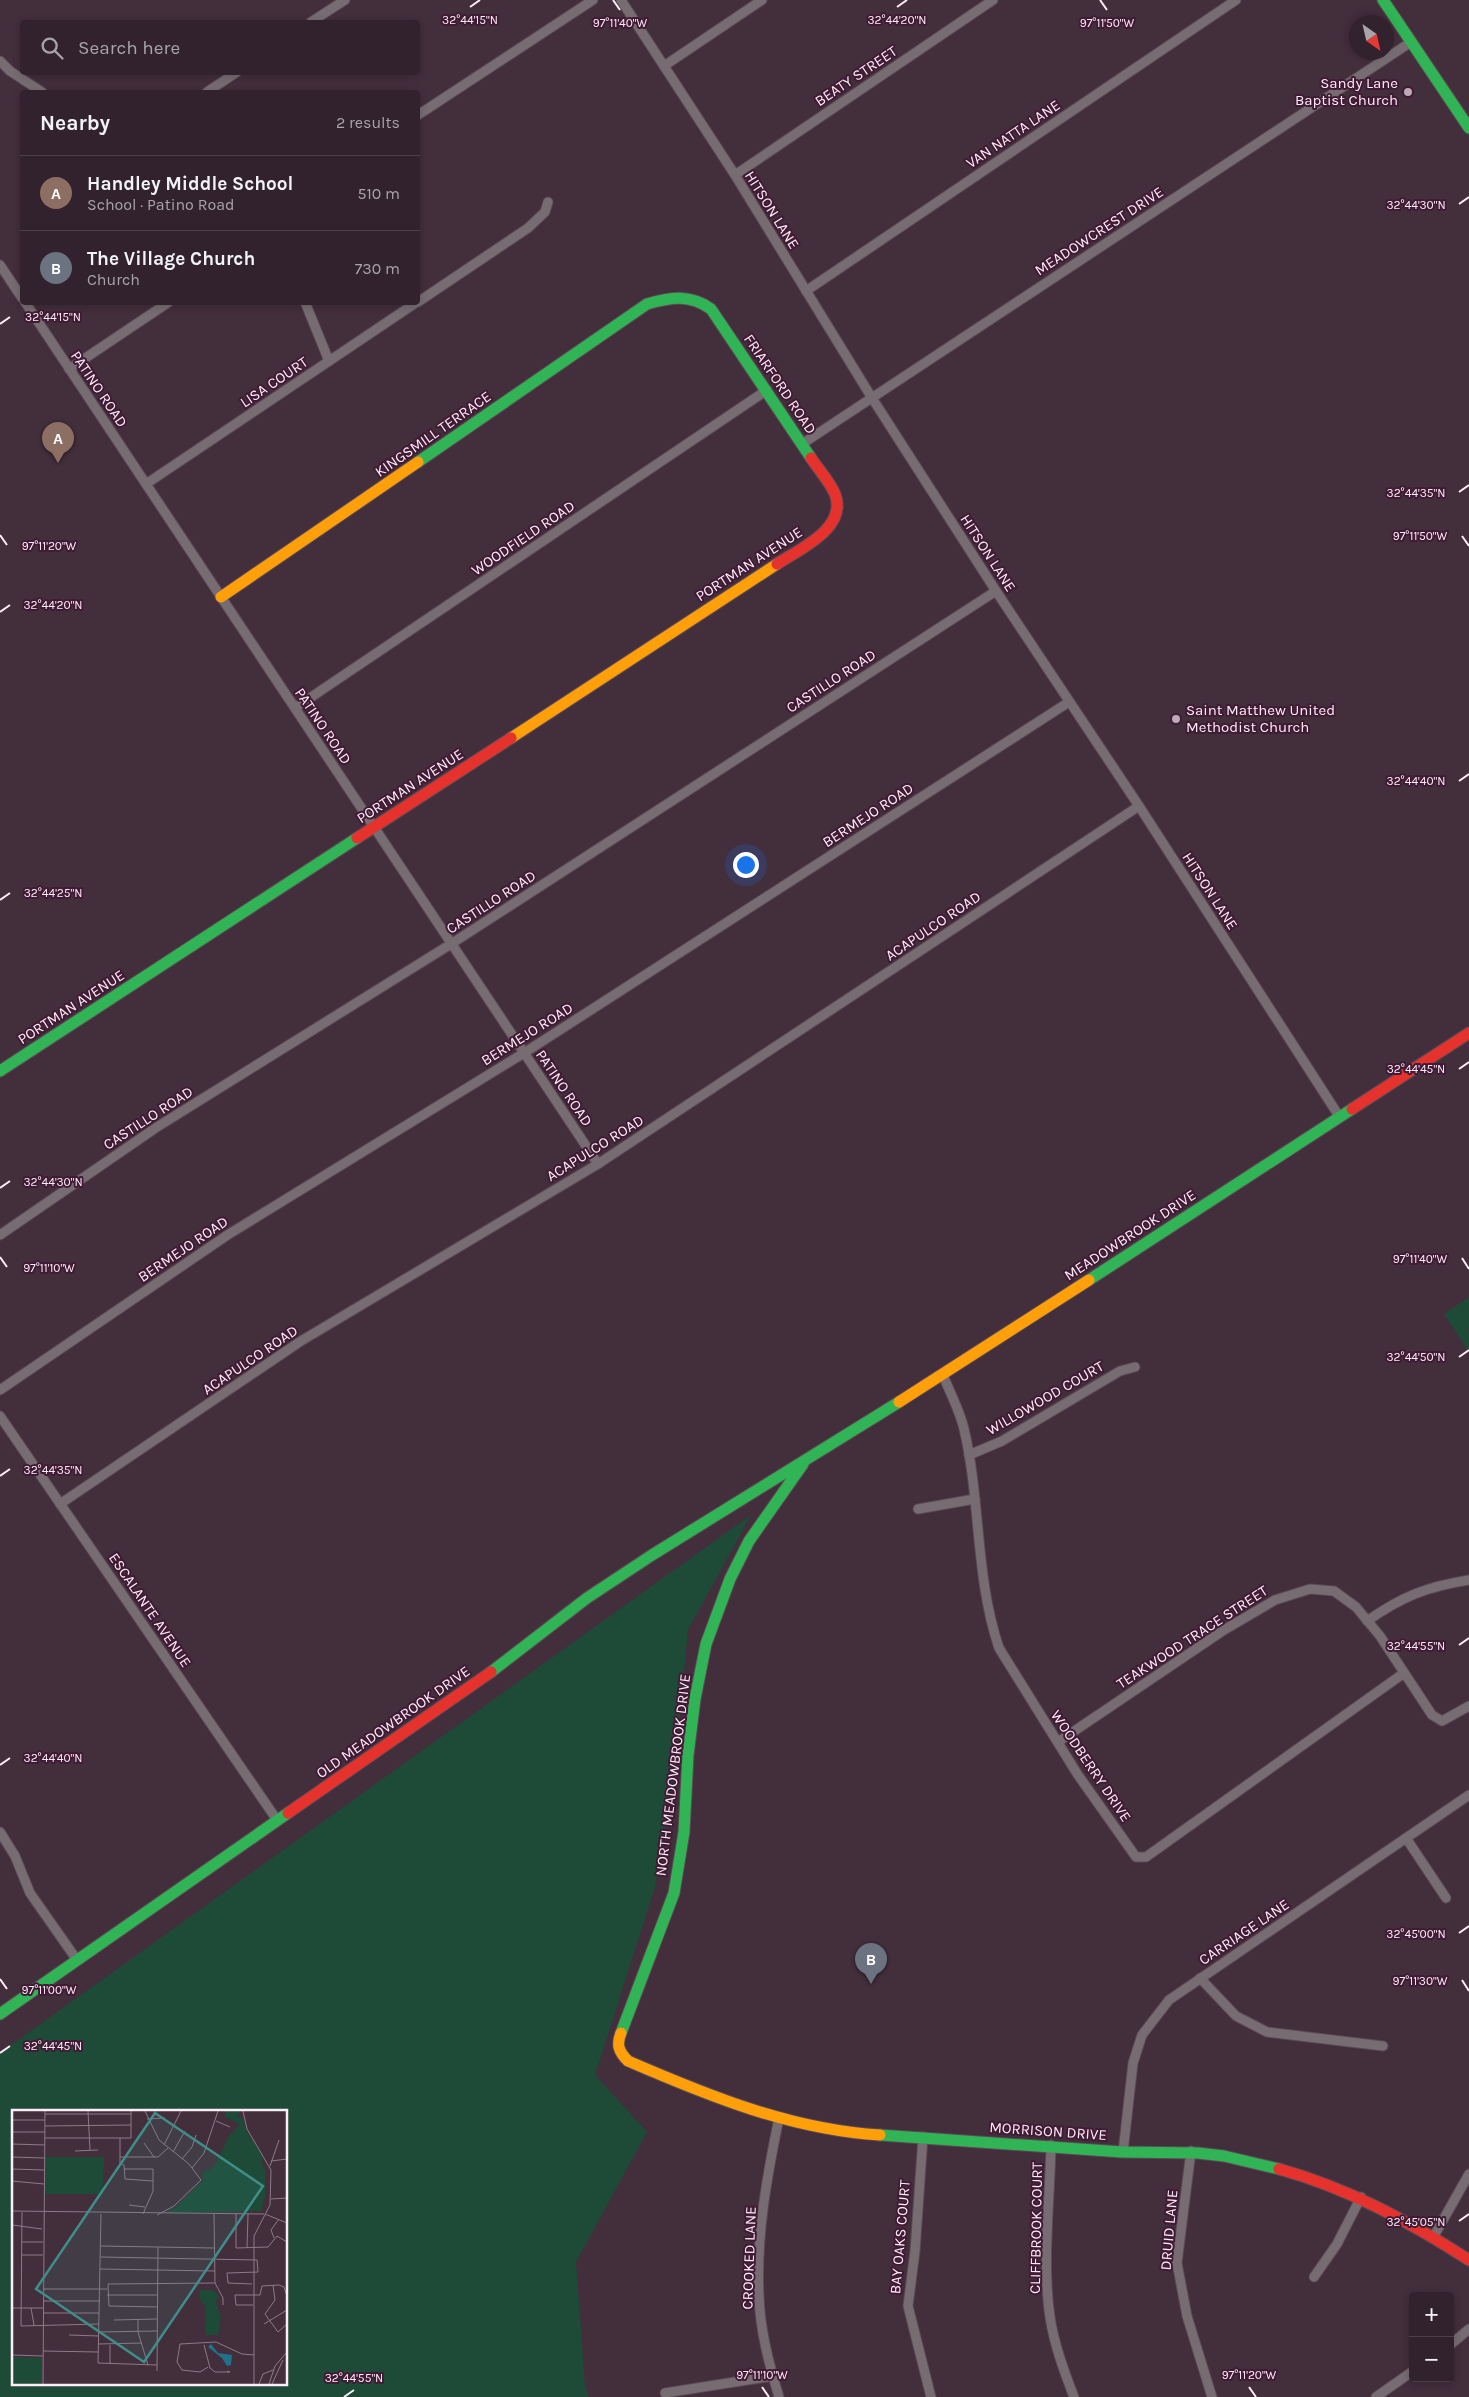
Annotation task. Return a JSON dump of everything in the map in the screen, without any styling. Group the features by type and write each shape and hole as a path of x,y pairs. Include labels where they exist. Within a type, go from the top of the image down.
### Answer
{"street":[{"path":"314,20 346,0"},
{"path":"420,114 593,0"},
{"name":"HITSON LANE","path":"621,0 734,175 872,398 1339,1116"},
{"path":"664,66 762,0"},
{"name":"BEATY STREET","path":"734,175 993,0"},
{"name":"VAN NATTA LANE","path":"806,291 1236,0"},
{"path":"1383,0 1469,128"},
{"name":"MEADOWCREST DRIVE","path":"802,444 1411,42"},
{"path":"0,61 10,71 39,90"},
{"path":"210,90 232,75"},
{"name":"LISA COURT","path":"420,300 528,228 545,212 548,202"},
{"path":"0,264 20,295"},
{"name":"FRIARFORD ROAD","path":"664,299 683,296 694,298 711,309 834,492 839,510 832,522"},
{"name":"KINGSMILL TERRACE","path":"221,597 647,304 664,299"},
{"name":"PATINO ROAD","path":"27,305 598,1164"},
{"path":"69,369 165,305"},
{"path":"306,305 329,361"},
{"name":"LISA COURT","path":"146,484 413,305"},
{"name":"WOODFIELD ROAD","path":"295,708 767,390"},
{"name":"PORTMAN AVENUE","path":"0,1071 814,540 832,522"},
{"name":"CASTILLO ROAD","path":"0,1235 157,1127 451,944 996,590"},
{"name":"BERMEJO ROAD","path":"0,1390 229,1234 524,1053 1069,702"},
{"name":"ACAPULCO ROAD","path":"60,1504 301,1341 598,1164 1139,806"},
{"name":"MEADOWBROOK DRIVE","path":"806,1460 943,1375 1469,1033"},
{"name":"WILLOWOOD COURT","path":"969,1455 1002,1441 1120,1371 1135,1366"},
{"name":"WOODBERRY DRIVE","path":"943,1375 964,1427 975,1500 984,1583 993,1630 1009,1666 1136,1857 1146,1857 1404,1673"},
{"name":"ESCALANTE AVENUE","path":"0,1416 277,1820"},
{"name":"OLD MEADOWBROOK DRIVE","path":"0,2014 506,1662 587,1598 652,1555 806,1460"},
{"name":"NORTH MEADOWBROOK DRIVE","path":"618,2050 618,2041 674,1893 684,1832 688,1755 695,1699 706,1644 730,1579 749,1541 806,1460"},
{"path":"918,1509 975,1500"},
{"path":"1367,1621 1412,1593 1443,1584 1469,1580"},
{"name":"TEAKWOOD TRACE STREET","path":"1058,1742 1224,1630 1275,1600 1294,1592 1324,1589 1343,1596 1367,1621 1432,1715 1442,1721 1469,1706"},
{"name":"CARRIAGE LANE","path":"1123,2152 1133,2063 1142,2036 1169,2000 1469,1795"},
{"path":"0,1832 15,1856 30,1893 77,1960"},
{"path":"1406,1838 1446,1898"},
{"path":"1200,1978 1236,2016 1268,2032 1383,2046"},
{"name":"MORRISON DRIVE","path":"618,2050 628,2061 736,2105 779,2118 834,2130 1051,2145 1123,2152 1191,2151 1262,2163 1361,2197 1434,2236 1469,2260"},
{"name":"CROOKED LANE","path":"779,2118 762,2216 759,2295 762,2330 779,2397"},
{"name":"BAY OAKS COURT","path":"923,2137 908,2306 931,2397"},
{"name":"CLIFFBROOK COURT","path":"1051,2145 1046,2286 1050,2318 1058,2353 1074,2397"},
{"name":"DRUID LANE","path":"1191,2151 1177,2263 1187,2316 1212,2397"},
{"path":"1434,2236 1469,2174"},
{"path":"1314,2277 1337,2244 1361,2197"},
{"path":"1454,2341 1469,2328"},
{"path":"1376,2397 1409,2374"},
{"path":"665,2393 773,2376"}],"green space":[{"path":"1469,1297 1469,1352 1444,1314"},
{"path":"751,1515 688,1630 674,1778 655,1887 595,2075 647,2132 576,2262 585,2385 589,2397 0,2397 0,2053"}],"traffic: fast":[{"path":"1383,0 1469,128"},
{"path":"418,462 647,304 680,298 696,301 711,309 811,458"},
{"path":"0,1071 357,838"},
{"path":"1089,1280 1352,1109"},
{"path":"491,1672 587,1598 652,1555 899,1402"},
{"path":"621,2033 674,1893 684,1832 688,1755 695,1699 706,1644 730,1579 749,1541 803,1464"},
{"path":"0,2014 288,1813"},
{"path":"880,2135 1122,2152 1198,2153 1224,2156 1279,2169"}],"traffic: slow":[{"path":"221,597 418,462"},
{"path":"511,738 777,564"},
{"path":"899,1402 1089,1280"},
{"path":"621,2033 619,2048 622,2055 628,2061 689,2087 783,2119 847,2132 880,2135"}],"traffic: jam":[{"path":"777,564 819,536 835,517 837,506 835,494 811,458"},
{"path":"357,838 511,738"},
{"path":"1352,1109 1469,1033"},
{"path":"288,1813 491,1672"},
{"path":"1279,2169 1330,2186 1378,2207 1424,2232 1469,2260"}],"place":[{"name":"Sandy Lane Baptist Church","path":"1408,92"},
{"name":"Handley Middle School","path":"58,463"},
{"name":"Saint Matthew United Methodist Church","path":"1176,719"},
{"name":"The Village Church","path":"871,1984"}]}
